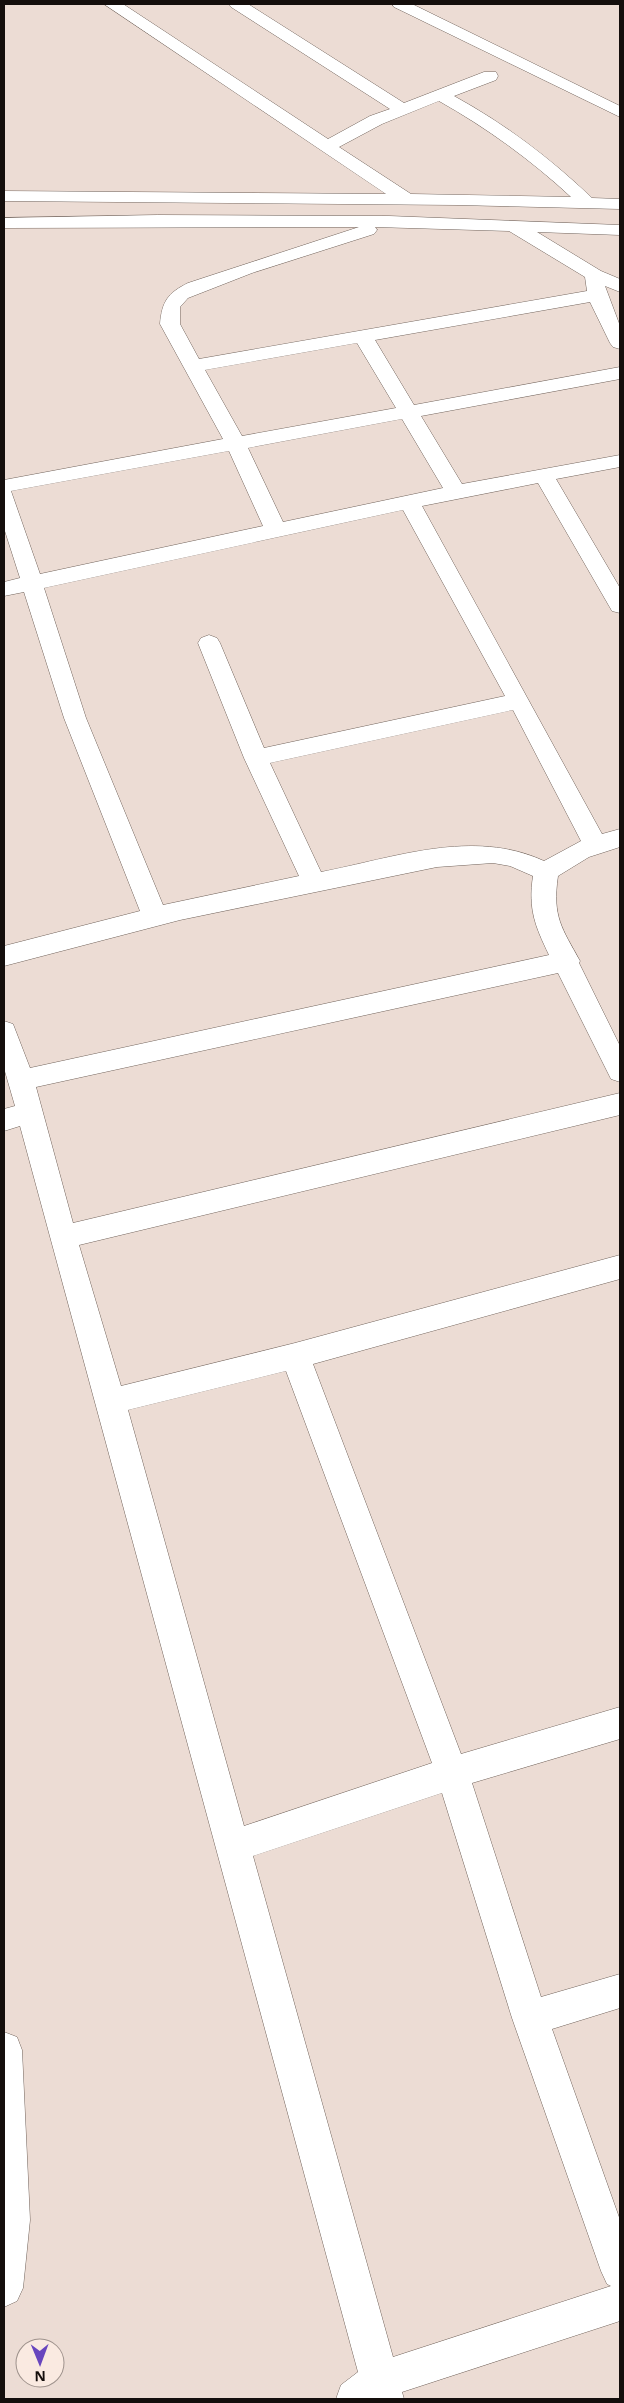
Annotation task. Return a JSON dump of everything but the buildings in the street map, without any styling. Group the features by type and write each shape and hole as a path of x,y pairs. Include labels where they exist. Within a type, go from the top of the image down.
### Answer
{"street":[{"path":"112,4 406,199"},
{"path":"237,4 402,109"},
{"path":"400,4 620,112"},
{"path":"328,146 376,120 490,76"},
{"path":"442,96 476,115 548,166 587,202"},
{"path":"4,196 406,199 620,204"},
{"path":"276,531 235,442 170,324 171,307 181,294 245,268 342,237 397,222"},
{"path":"4,223 397,222 511,224 620,230"},
{"path":"511,224 594,275 620,286"},
{"path":"594,275 596,295 606,319 620,343"},
{"path":"193,366 596,295"},
{"path":"363,336 456,492"},
{"path":"4,486 235,442 620,373"},
{"path":"4,589 456,492 620,461"},
{"path":"544,476 620,606"},
{"path":"4,496 75,718 155,916"},
{"path":"409,502 519,701 595,844"},
{"path":"209,643 256,758 314,882"},
{"path":"256,758 519,701"},
{"path":"620,838 595,844 562,859 546,872 542,898 547,925 620,1072"},
{"path":"4,956 155,916 314,882 444,858 485,854 521,859 546,872"},
{"path":"20,1080 566,961"},
{"path":"4,1030 20,1080 16,1116 63,1237 111,1402 234,1846 374,2393 620,2302"},
{"path":"63,1237 620,1104"},
{"path":"111,1402 156,1389 295,1356 620,1267"},
{"path":"295,1356 452,1773 530,2018 620,2271"},
{"path":"234,1846 452,1773 620,1723"},
{"path":"530,2018 620,1991"},
{"path":"4,2050 11,2220 4,2288"}]}
